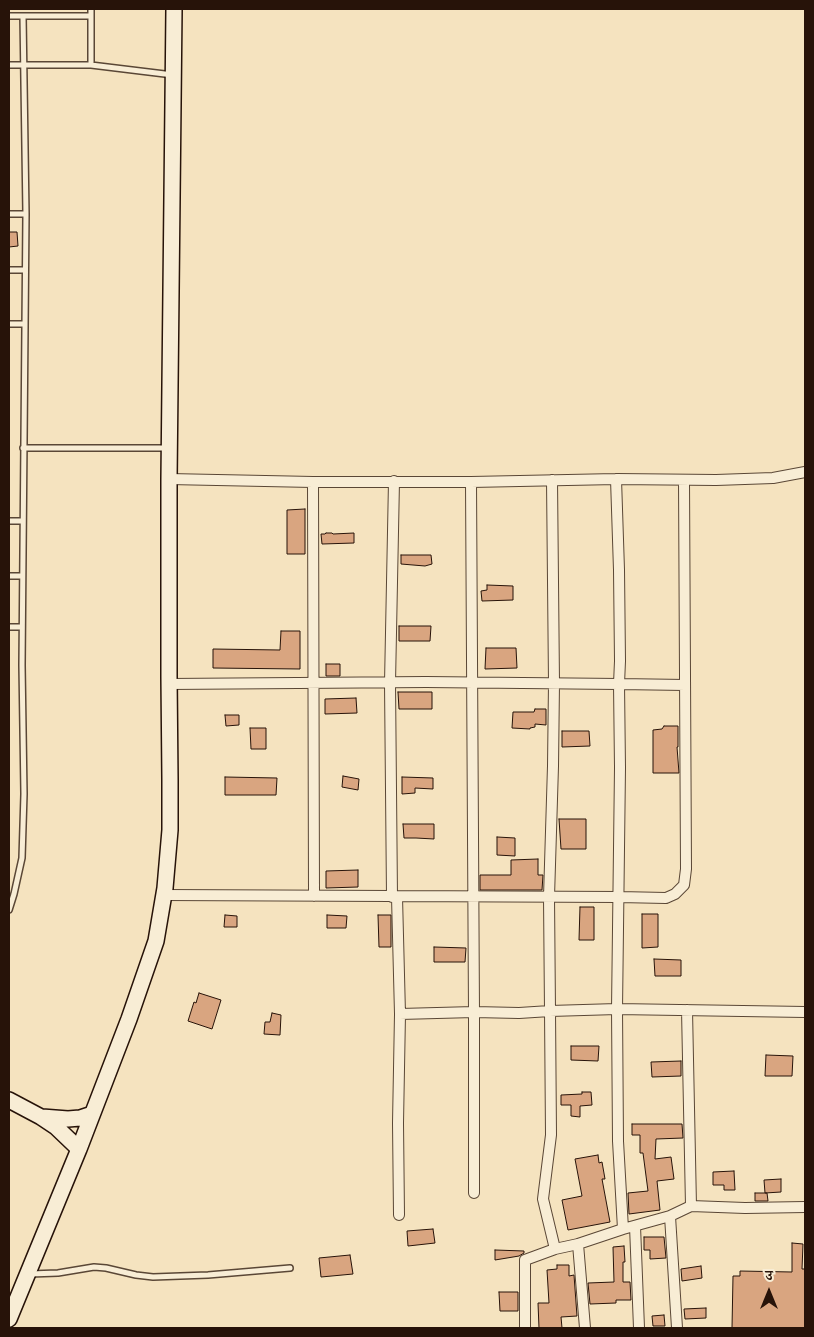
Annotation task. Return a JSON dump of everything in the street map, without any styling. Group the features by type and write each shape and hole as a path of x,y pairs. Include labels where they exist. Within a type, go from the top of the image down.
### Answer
{"main road":[{"path":"9,1319 79,1149 129,1019 156,941 164,895 170,830 169,448 174,9"},
{"path":"9,1100 56,1127 79,1149"},
{"path":"41,1117 68,1119 92,1114"}],"street":[{"path":"169,479 313,482 471,482 616,479 751,480 805,472"},
{"path":"616,479 620,661 618,684 620,768 617,1009 618,1141 623,1229"},
{"path":"552,480 554,683 549,897 551,1136 543,1199 555,1249"},
{"path":"164,895 666,898 675,894 684,884 686,869 684,480"},
{"path":"394,481 390,683 400,1014 399,1215"},
{"path":"313,482 314,896"},
{"path":"471,482 474,1193"},
{"path":"169,684 554,683 685,685"},
{"path":"400,1014 519,1013 617,1009 805,1012"},
{"path":"687,1010 691,1206"},
{"path":"525,1328 526,1260 555,1249 578,1244 670,1216 691,1206 745,1208 805,1207"},
{"path":"670,1216 677,1328"},
{"path":"635,1226 639,1328"},
{"path":"578,1244 585,1328"}],"lane":[{"path":"91,9 91,65"},
{"path":"9,16 91,16"},
{"path":"9,910 22,858 24,794 22,576 26,214 23,16"},
{"path":"9,65 91,65 174,75"},
{"path":"9,214 26,214"},
{"path":"9,270 25,270"},
{"path":"9,324 24,324"},
{"path":"24,448 169,448"},
{"path":"9,521 23,521"},
{"path":"9,576 22,576"},
{"path":"9,627 22,627"},
{"path":"27,1274 58,1273 94,1267 153,1278 290,1268"}],"building":[{"path":"9,232 17,232 18,246 9,247"},
{"path":"305,509 305,554 287,554 287,510"},
{"path":"354,533 354,543 322,544 321,534"},
{"path":"401,555 431,555 432,564 425,566 401,564"},
{"path":"487,585 513,586 513,600 482,601 481,591 487,590"},
{"path":"399,626 431,626 430,641 399,641"},
{"path":"281,631 300,631 300,669 213,668 213,649 280,650"},
{"path":"486,648 516,648 517,668 485,669"},
{"path":"326,664 340,664 340,676 326,676"},
{"path":"398,692 432,692 432,709 399,709"},
{"path":"356,698 357,713 325,714 325,699"},
{"path":"535,709 546,709 546,725 535,724 535,727 530,729 512,728 513,712 534,712"},
{"path":"225,715 239,715 239,725 226,726"},
{"path":"664,726 678,726 679,773 653,773 653,730 662,729"},
{"path":"250,728 266,728 266,749 251,749"},
{"path":"562,731 589,731 590,746 562,747"},
{"path":"343,776 359,779 358,790 342,787"},
{"path":"225,777 277,778 276,795 225,795"},
{"path":"402,777 433,778 433,789 415,788 415,793 402,794"},
{"path":"559,819 586,819 586,849 561,849"},
{"path":"403,824 434,824 434,839 404,838"},
{"path":"497,837 515,838 515,856 497,855"},
{"path":"538,859 538,875 543,875 542,890 480,890 480,875 511,875 511,860"},
{"path":"358,870 358,887 326,888 326,871"},
{"path":"580,907 594,907 594,940 579,940"},
{"path":"642,914 658,914 658,947 642,948"},
{"path":"225,915 237,916 237,927 224,927"},
{"path":"327,915 347,916 346,928 327,928"},
{"path":"378,915 391,915 391,947 379,947"},
{"path":"434,947 466,948 465,962 434,962"},
{"path":"654,959 681,960 681,976 655,976"},
{"path":"199,993 221,1000 212,1029 188,1021"},
{"path":"272,1013 281,1015 280,1035 264,1034 265,1022 270,1022"},
{"path":"571,1046 599,1046 598,1061 571,1060"},
{"path":"766,1055 793,1056 792,1076 765,1076"},
{"path":"681,1061 681,1076 652,1077 651,1062"},
{"path":"582,1092 591,1092 592,1105 580,1106 580,1117 571,1116 571,1105 561,1105 561,1095 582,1094"},
{"path":"632,1124 682,1124 683,1138 656,1139 655,1159 671,1157 674,1179 657,1181 660,1210 629,1214 628,1193 648,1191 643,1153 640,1153 640,1135 632,1135"},
{"path":"598,1155 599,1163 602,1162 605,1179 602,1179 610,1222 568,1230 562,1200 582,1196 575,1159"},
{"path":"734,1171 735,1190 724,1190 724,1185 713,1185 713,1172"},
{"path":"781,1179 781,1192 765,1193 764,1180"},
{"path":"755,1193 767,1193 768,1201 755,1201"},
{"path":"433,1229 435,1243 408,1246 407,1231"},
{"path":"644,1237 664,1237 666,1258 650,1259 650,1250 644,1250"},
{"path":"792,1243 803,1244 802,1269 805,1269 805,1328 732,1328 733,1276 740,1276 740,1271 792,1272"},
{"path":"624,1246 623,1282 630,1282 631,1300 616,1300 616,1303 590,1304 588,1283 614,1282 613,1247"},
{"path":"495,1250 524,1251 524,1253 519,1256 495,1260"},
{"path":"350,1255 353,1274 321,1277 319,1258"},
{"path":"557,1265 569,1265 569,1276 574,1275 577,1316 561,1317 562,1328 539,1328 538,1303 549,1303 547,1270 557,1269"},
{"path":"701,1266 702,1278 682,1281 681,1269"},
{"path":"499,1292 518,1292 518,1311 500,1311"},
{"path":"706,1308 706,1318 685,1319 684,1309"},
{"path":"664,1315 665,1326 653,1326 652,1316"}]}
